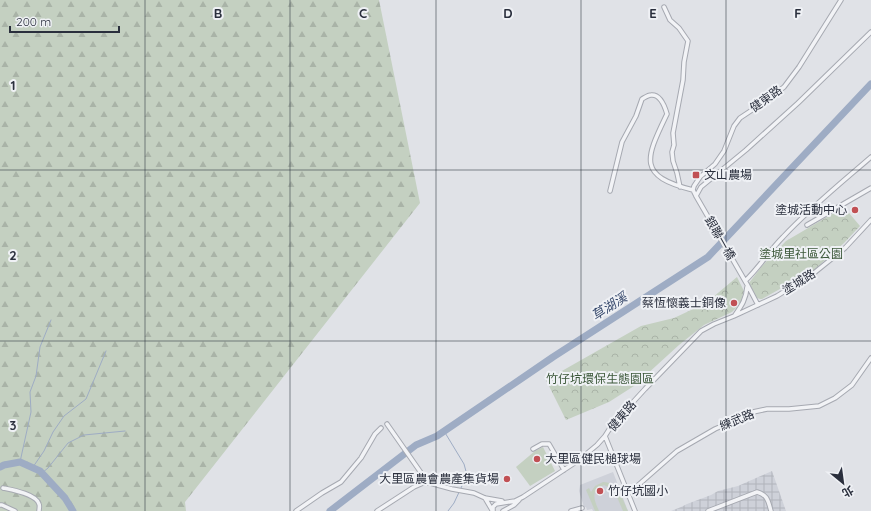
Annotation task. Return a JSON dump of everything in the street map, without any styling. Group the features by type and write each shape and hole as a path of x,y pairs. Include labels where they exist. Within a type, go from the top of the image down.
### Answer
{"street":[{"name":"健東路","path":"693,190 696,182 715,164 724,151 734,126 740,118 767,100 784,86 793,76 841,0"},
{"path":"664,7 670,20 679,28 688,41 684,62 683,80 673,133 673,161 680,186"},
{"path":"696,196 701,187 746,150 798,103 871,32"},
{"path":"610,191 622,142 636,116 642,99 651,95 657,96 667,114 651,150 650,164 653,171 662,179 693,190 696,196"},
{"path":"758,305 745,281 789,230 871,158"},
{"path":"807,225 871,188"},
{"name":"銀聯一橋","path":"696,196 745,281"},
{"name":"塗城路","path":"758,305 777,296 814,273 845,248 871,220"},
{"path":"734,316 745,300 748,286"},
{"name":"健東路","path":"523,497 514,505 503,510 502,506 499,504 515,501 523,497 584,456 605,436 612,425 698,333 710,326 758,305"},
{"name":"練武路","path":"628,494 677,451 714,429 753,412 767,409 790,409 819,406 836,398 852,385 871,358"},
{"path":"387,424 424,477 430,483"},
{"path":"296,511 341,482 361,458 380,428"},
{"path":"605,436 635,511"},
{"path":"533,449 542,444 549,444 564,470"},
{"path":"377,511 414,487 423,483 430,483"},
{"name":"健東路","path":"430,483 474,493 484,498 507,502"},
{"path":"4,488 20,492 36,500 39,504 39,511"},
{"path":"708,511 758,492 766,496 772,511"},
{"path":"484,498 492,510"},
{"path":"492,510 494,505 499,504"},
{"path":"0,505 15,511"},
{"path":"571,511 582,508"}],"shaded area":[{"path":"772,471 786,511 671,511 718,491 738,486"},
{"name":"竹仔坑國小","path":"613,472 628,511 587,510 586,507 584,507 579,491 580,485"}],"green space":[{"path":"0,0 379,0 420,203 185,502 186,511 0,511"},
{"name":"塗城里社區公園","path":"844,207 860,226 844,243 814,270 762,299 757,298 749,283 762,266 786,241"},
{"name":"竹仔坑環保生態園區","path":"737,277 744,291 741,301 732,312 704,325 679,345 634,386 609,402 566,420 546,380 641,326 674,318 706,303"},
{"name":"大里區健民槌球場","path":"543,447 555,471 530,486 516,467 535,451"},
{"path":"603,482 613,485 616,488 628,511 623,511 614,490 604,485 595,493 594,496 599,511 595,511 586,490 589,488 591,492 595,486"}],"waterway":[{"name":"草湖溪","path":"330,511 416,445 437,436 553,357 708,257 871,84"},
{"path":"20,462 31,412 30,392 36,376 40,347 51,320"},
{"path":"33,467 64,416 86,399 106,351"},
{"path":"42,473 48,468 68,443 84,435 125,431"},
{"path":"444,431 464,464 467,475 454,503 448,511"},
{"name":"草湖溪","path":"0,467 20,462 40,471 65,498 73,511"}],"place":[{"name":"文山農場","path":"696,175"},
{"name":"塗城活動中心","path":"855,210"},
{"name":"蔡恆懷義士銅像","path":"734,303"},
{"name":"大里區健民槌球場","path":"537,459"},
{"name":"大里區農會農產集貨場","path":"507,479"},
{"name":"竹仔坑國小","path":"600,491"}]}
